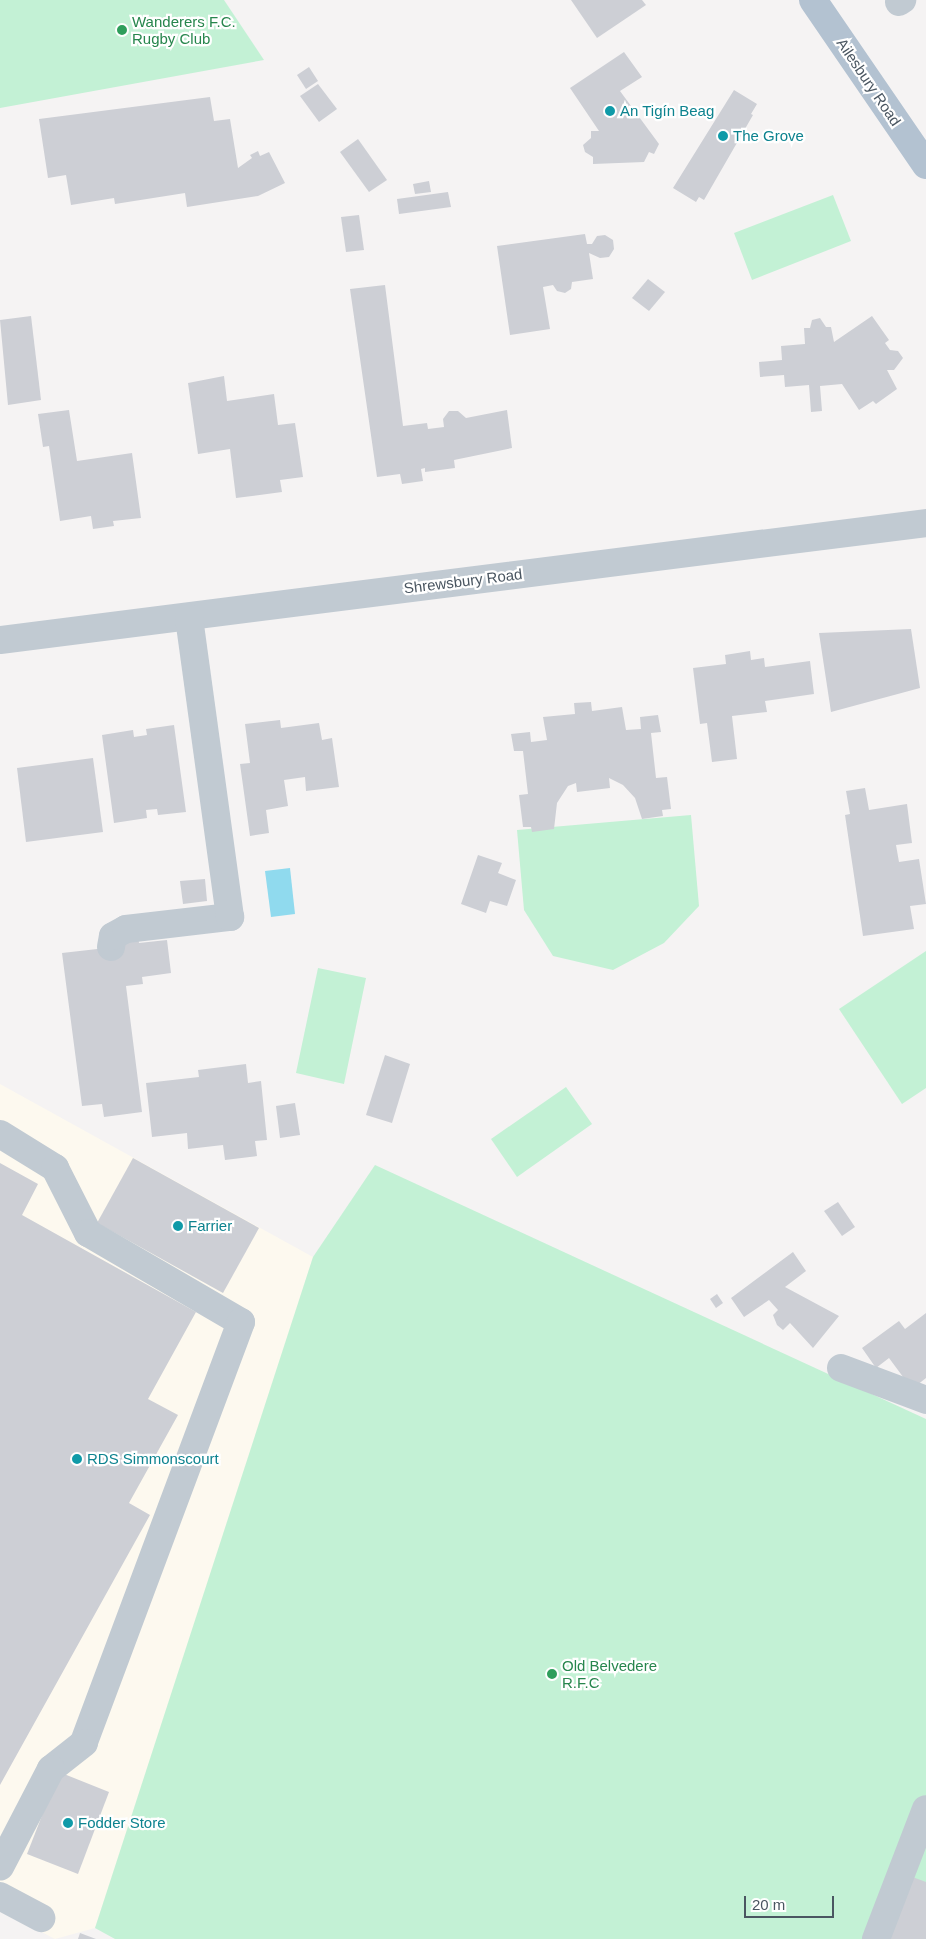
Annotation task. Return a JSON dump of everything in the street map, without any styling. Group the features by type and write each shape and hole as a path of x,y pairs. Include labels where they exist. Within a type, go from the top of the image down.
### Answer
{"main road":[{"name":"Ailesbury Road","path":"813,0 926,165"}],"street":[{"name":"Shrewsbury Road","path":"0,640 189,618 926,523"},
{"path":"111,947 113,936 126,929 230,917 189,618"},
{"path":"0,1134 55,1168 88,1233 241,1322 84,1743 50,1769 0,1867"},
{"path":"841,1368 926,1400"},
{"path":"876,1939 926,1809"},
{"path":"0,1896 42,1918"}],"shaded area":[{"path":"0,1084 313,1257 221,1555 95,1928 55,1939 0,1910"}],"green space":[{"name":"Wanderers F.C. Rugby Club","path":"0,0 224,0 264,60 0,108"},
{"path":"833,195 851,241 752,280 734,233"},
{"path":"691,815 699,906 664,943 613,970 553,956 524,910 517,830"},
{"path":"926,951 926,1088 902,1104 839,1009"},
{"path":"318,968 366,978 344,1084 296,1073"},
{"path":"566,1087 592,1124 517,1177 491,1139"},
{"name":"Old Belvedere R.F.C","path":"375,1165 926,1419 926,1939 115,1939 95,1928 313,1257"}],"water":[{"path":"290,868 295,914 271,917 265,871"}],"building":[{"path":"571,0 642,0 646,5 597,38"},
{"name":"An Tigín Beag","path":"624,52 642,77 620,91 659,144 654,154 649,152 644,162 593,164 593,157 585,152 583,145 591,138 591,131 599,131 570,88"},
{"path":"309,67 318,81 306,89 297,75"},
{"path":"318,84 337,109 319,122 300,96"},
{"name":"The Grove","path":"734,90 757,104 751,114 753,115 704,200 699,197 696,202 673,188"},
{"path":"210,97 214,121 230,119 238,168 252,158 250,155 258,151 260,156 269,152 285,183 258,196 187,207 185,193 115,204 114,198 71,205 66,175 48,178 39,119"},
{"path":"358,139 387,180 369,192 340,152"},
{"path":"429,181 431,192 415,194 413,184"},
{"path":"448,192 451,207 399,214 397,199"},
{"path":"359,215 364,250 346,252 341,217"},
{"path":"585,234 587,244 592,244 597,236 605,235 613,240 614,249 609,257 600,258 589,253 593,279 572,282 571,289 565,293 557,291 553,285 543,287 550,329 510,335 497,246"},
{"path":"648,279 665,292 649,311 632,298"},
{"path":"385,285 403,426 427,423 428,429 444,427 443,419 449,411 458,411 466,418 507,410 512,448 454,460 455,468 425,472 425,468 421,469 423,481 402,484 400,474 377,477 350,289"},
{"path":"31,316 41,400 8,405 0,320"},
{"path":"872,316 889,340 885,343 890,350 898,351 903,358 894,370 887,370 897,389 876,404 873,401 859,410 842,384 820,386 822,411 811,412 809,385 785,387 784,375 760,377 759,362 782,360 781,346 805,344 804,328 810,328 812,320 820,318 826,327 831,327 834,342"},
{"path":"224,376 227,401 274,394 278,425 295,423 303,477 280,480 282,492 236,498 230,449 198,454 188,383"},
{"path":"69,410 77,461 132,453 141,518 113,521 114,526 93,529 91,516 60,521 49,446 43,447 38,414"},
{"path":"911,629 920,688 831,712 819,633"},
{"path":"750,651 751,660 764,658 765,667 810,661 814,694 765,701 767,712 732,716 737,759 712,762 707,723 700,724 693,668 726,664 725,655"},
{"path":"591,702 592,711 622,707 626,730 641,729 640,717 658,715 661,732 651,733 656,778 667,777 671,809 662,810 663,816 642,819 635,798 623,785 609,778 610,788 577,792 576,783 568,786 557,803 554,829 532,832 531,827 523,827 519,795 528,794 523,751 514,751 511,734 530,732 531,742 547,740 543,717 575,714 574,703"},
{"path":"280,720 281,728 319,723 322,740 332,738 339,787 306,791 305,777 284,780 288,806 266,810 269,833 250,836 240,764 250,763 245,724"},
{"path":"174,725 186,812 158,815 157,809 146,810 147,818 114,823 102,735 133,730 134,737 147,735 146,729"},
{"path":"93,758 103,832 26,842 17,768"},
{"path":"865,788 869,810 907,804 912,843 896,845 899,862 919,859 926,904 910,906 914,929 863,936 845,815 850,814 846,791"},
{"path":"478,855 502,863 498,873 516,880 507,906 490,901 486,913 461,904"},
{"path":"205,879 207,901 183,904 180,881"},
{"path":"138,937 139,943 167,940 171,973 142,977 143,984 126,986 142,1112 104,1117 102,1104 82,1106 62,953 115,947"},
{"path":"385,1055 410,1064 392,1123 366,1115"},
{"path":"246,1064 248,1083 261,1081 267,1140 255,1141 257,1156 225,1160 223,1145 188,1149 187,1133 152,1137 146,1083 199,1077 198,1070"},
{"path":"295,1103 300,1135 280,1138 276,1106"},
{"name":"Farrier","path":"133,1158 259,1228 223,1293 97,1223"},
{"name":"RDS Simmonscourt","path":"0,1163 38,1184 22,1215 196,1312 148,1399 178,1415 129,1503 150,1515 0,1785"},
{"path":"838,1202 855,1227 842,1236 824,1211"},
{"path":"793,1252 806,1271 785,1287 839,1316 813,1348 790,1323 783,1330 777,1325 773,1315 778,1310 769,1300 744,1317 731,1298"},
{"path":"717,1294 723,1303 716,1308 710,1299"},
{"path":"926,1313 926,1378 912,1389 889,1358 876,1368 862,1348 899,1321 905,1329"},
{"name":"Fodder Store","path":"59,1772 109,1792 78,1874 27,1854"},
{"path":"907,1875 926,1882 926,1939 885,1939"},
{"path":"80,1933 96,1939 78,1939"}],"place":[{"name":"Wanderers F.C. Rugby Club","path":"122,30"},
{"name":"An Tigín Beag","path":"610,111"},
{"name":"The Grove","path":"723,136"},
{"name":"Farrier","path":"178,1226"},
{"name":"RDS Simmonscourt","path":"77,1459"},
{"name":"Old Belvedere R.F.C","path":"552,1674"},
{"name":"Fodder Store","path":"68,1823"}]}
